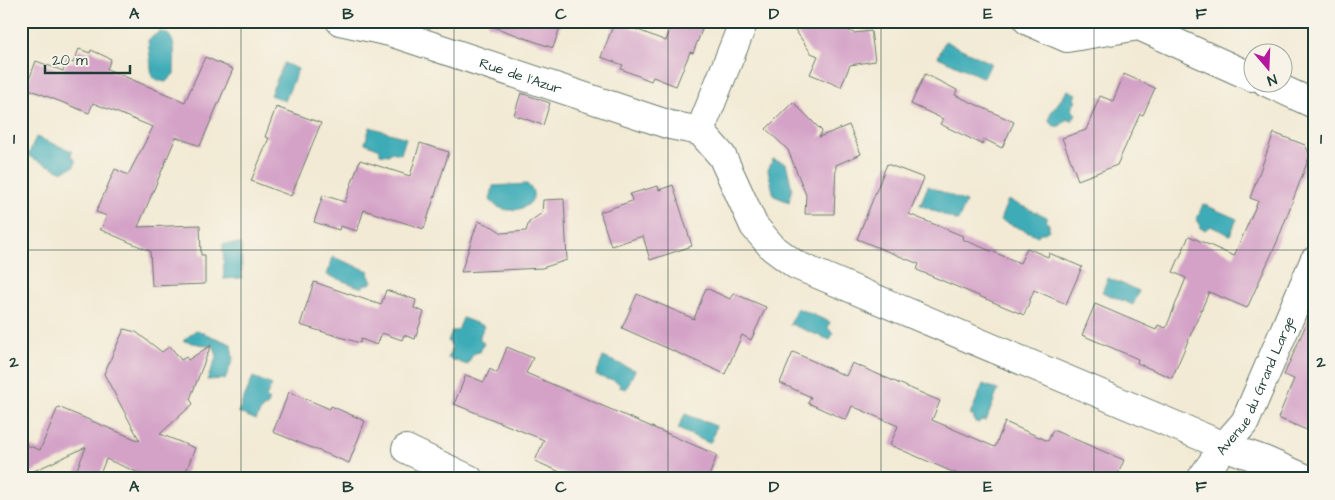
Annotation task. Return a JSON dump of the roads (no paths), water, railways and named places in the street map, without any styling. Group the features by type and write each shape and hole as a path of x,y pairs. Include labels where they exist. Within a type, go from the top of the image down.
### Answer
{"street":[{"name":"Rue de l'Azur","path":"340,21 392,26 670,126 700,131"},
{"path":"744,21 700,131 722,156 754,226 773,248 796,265 1224,446 1266,461 1307,479"},
{"path":"1028,21 1067,38 1139,26 1242,72"},
{"path":"1288,92 1314,104"},
{"name":"Avenue du Grand Large","path":"1201,479 1224,446 1245,422 1314,261"},
{"path":"406,449 469,479"}],"water":[{"path":"159,32 170,36 173,41 175,54 174,74 166,82 152,77 148,40"},
{"path":"945,41 991,63 984,78 938,57"},
{"path":"284,63 298,69 285,101 270,95"},
{"path":"1068,90 1076,94 1074,99 1076,101 1071,109 1076,114 1072,121 1066,119 1058,126 1053,125 1049,120 1050,114"},
{"path":"370,127 406,138 401,154 391,152 389,155 380,154 380,149 365,143"},
{"path":"36,137 72,151 71,156 76,162 74,166 63,172 28,156"},
{"path":"773,159 786,163 792,189 789,202 774,196 768,170"},
{"path":"527,184 532,191 533,197 530,203 524,207 506,210 498,207 490,200 493,186"},
{"path":"928,186 966,202 958,221 920,205"},
{"path":"1008,200 1047,217 1045,221 1049,224 1049,230 1045,233 1040,233 1038,236 1000,220"},
{"path":"1203,204 1237,219 1230,235 1210,226 1205,230 1200,228 1199,221 1196,221"},
{"path":"223,244 241,244 242,278 224,279"},
{"path":"333,257 369,271 368,274 372,281 370,284 365,284 362,288 327,275"},
{"path":"1108,278 1139,291 1133,305 1102,292"},
{"path":"797,308 830,322 828,328 833,333 830,340 790,324"},
{"path":"463,318 484,326 480,340 484,343 480,352 472,356 467,365 448,358 452,347 448,341 452,331 456,331 459,328"},
{"path":"196,330 231,344 233,359 225,379 207,380 217,356 214,347 183,341"},
{"path":"603,357 635,370 626,389 619,387 620,384 611,379 596,375"},
{"path":"253,377 272,385 266,397 269,402 268,405 261,410 256,420 238,412"},
{"path":"983,384 998,390 986,421 982,420 978,423 974,421 974,416 970,415"},
{"path":"685,414 716,426 712,440 709,443 678,429"}]}
